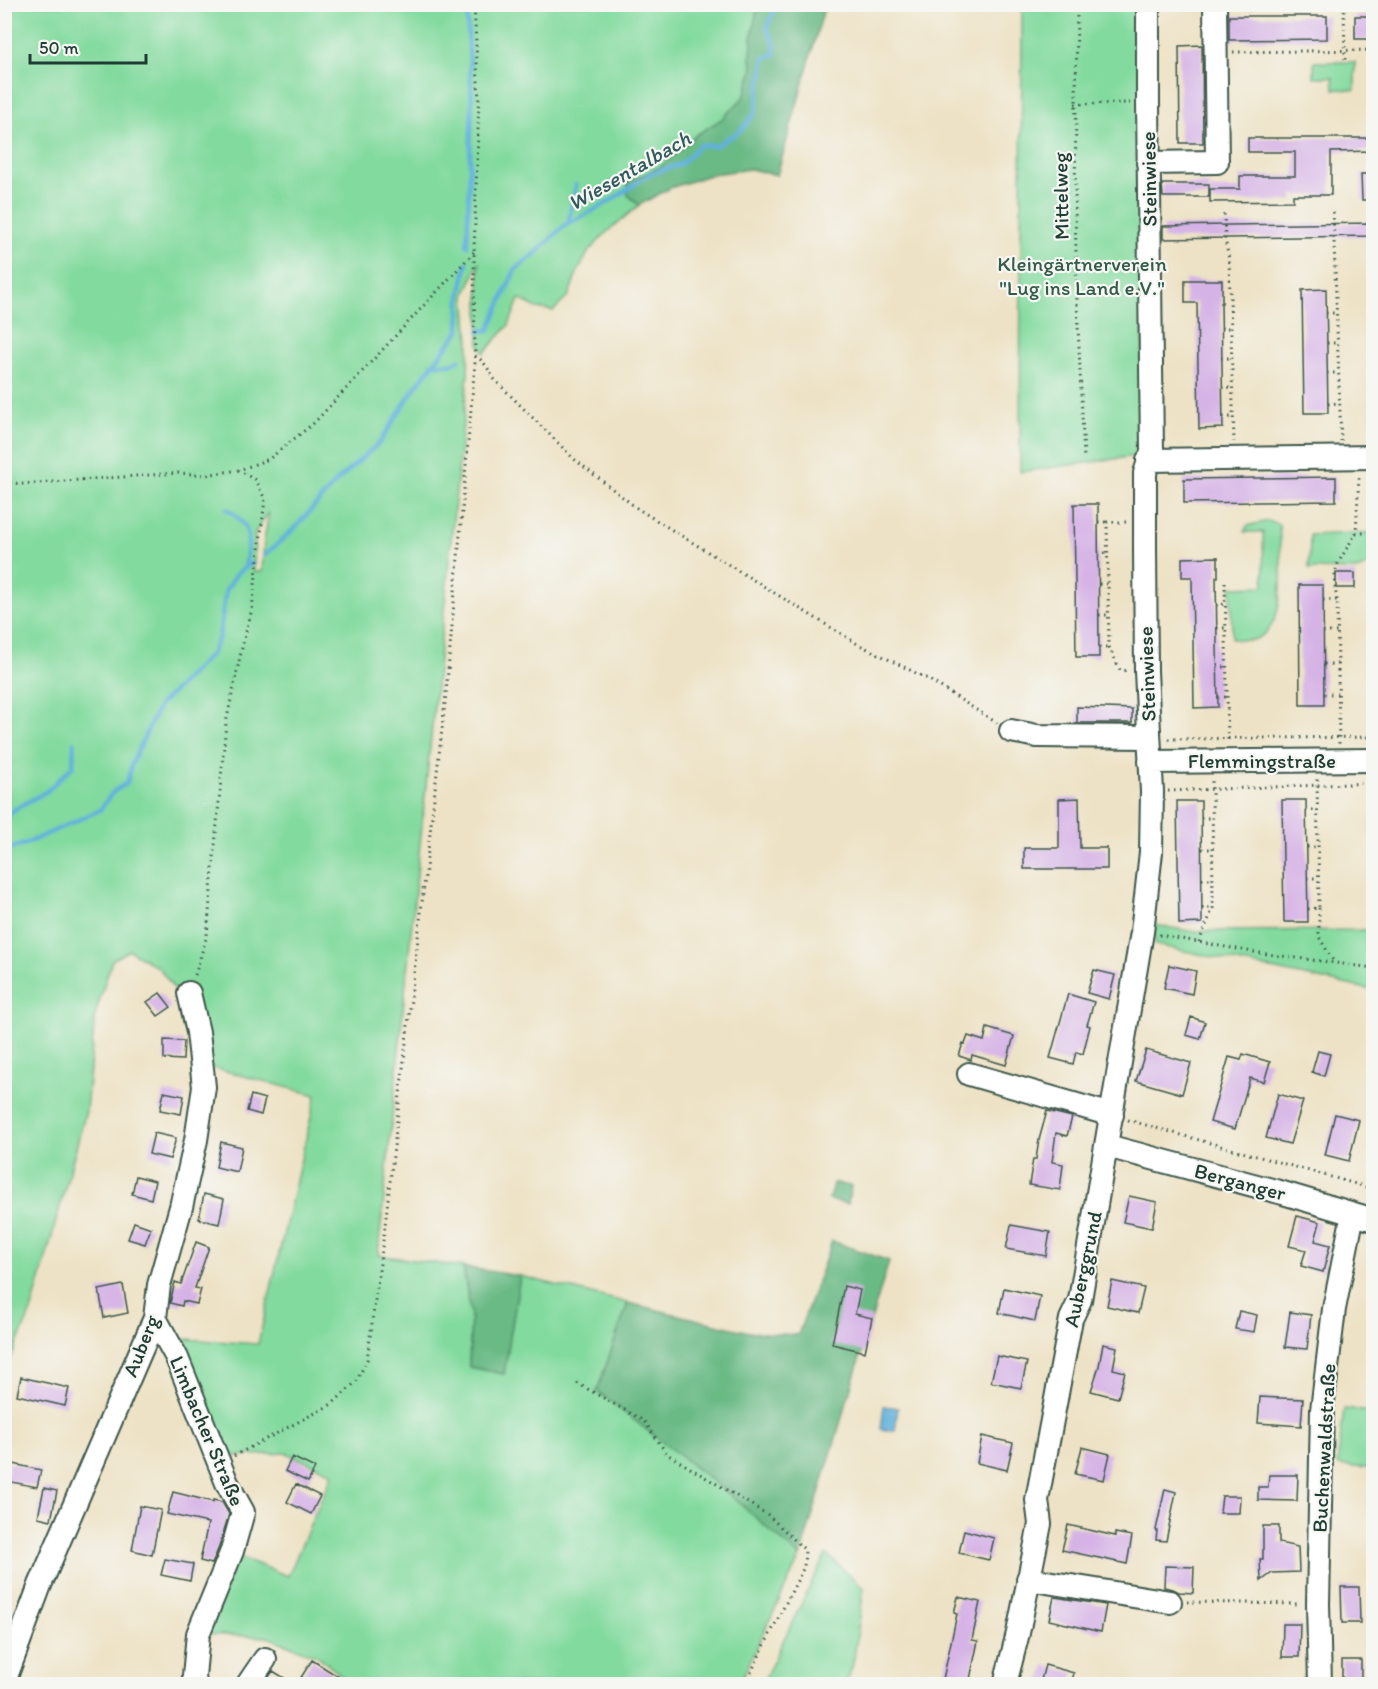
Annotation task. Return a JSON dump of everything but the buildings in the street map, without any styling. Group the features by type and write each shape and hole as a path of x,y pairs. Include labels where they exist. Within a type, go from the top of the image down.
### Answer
{"street":[{"name":"Steinwiese","path":"1148,4 1152,452 1145,473 1145,522 1146,671 1154,738 1150,762 1151,852"},
{"path":"1148,163 1217,162 1215,4"},
{"path":"1148,460 1374,457"},
{"path":"1011,731 1037,736 1154,738"},
{"name":"Flemmingstraße","path":"1150,762 1374,760"},
{"name":"Auberggrund","path":"1005,1684 1040,1524 1037,1500 1071,1319 1080,1300 1142,932 1151,852"},
{"name":"Auberg","path":"4,1682 40,1585 154,1318 159,1285 181,1207 196,1140 204,1087 198,1032 189,993"},
{"path":"969,1074 1112,1115"},
{"name":"Berganger","path":"1107,1146 1363,1217"},
{"name":"Buchenwaldstraße","path":"1320,1684 1318,1604 1322,1410 1334,1309 1363,1217"},
{"name":"Limbacher Straße","path":"154,1318 177,1358 227,1483 243,1512 232,1551 198,1634 195,1684"},
{"path":"1028,1580 1170,1602"},
{"path":"248,1684 265,1659"}],"path":[{"path":"219,1464 332,1404 356,1382 367,1359 384,1234 446,694 475,356 474,252 479,102 474,4"},
{"name":"Mittelweg","path":"1077,4 1075,104 1077,292 1084,459"},
{"path":"1249,4 1249,16"},
{"path":"1271,4 1271,16"},
{"path":"1315,4 1315,16"},
{"path":"1344,4 1345,62"},
{"path":"1367,4 1367,16"},
{"path":"1216,52 1374,50"},
{"path":"1075,104 1148,103"},
{"path":"1333,212 1338,404 1342,457"},
{"path":"1224,214 1225,239 1230,259 1234,459"},
{"path":"4,482 22,484 179,473 205,475 239,470 269,459 314,423 474,252"},
{"path":"1326,313 1336,313"},
{"path":"1221,328 1232,328"},
{"path":"1327,343 1337,343"},
{"path":"475,356 479,357 495,380 574,459 638,510 856,643 928,679 1011,731"},
{"path":"1221,358 1232,358"},
{"path":"1327,374 1338,373"},
{"path":"1222,388 1233,388"},
{"path":"1328,404 1338,404"},
{"path":"1222,417 1233,417"},
{"path":"189,993 207,935 226,723 252,609 265,500 255,480 239,470"},
{"path":"1340,760 1335,574 1338,563 1356,533 1359,483"},
{"path":"1098,522 1145,522"},
{"path":"1107,522 1109,647 1120,670 1146,671"},
{"path":"1356,533 1374,533"},
{"path":"1098,554 1108,553"},
{"path":"1199,942 1213,908 1212,789 1228,738 1225,582"},
{"path":"1099,584 1108,584"},
{"path":"1323,600 1337,600"},
{"path":"1216,605 1226,604"},
{"path":"1099,615 1108,615"},
{"path":"1217,628 1226,628"},
{"path":"1323,633 1338,632"},
{"path":"1099,647 1109,647"},
{"path":"1324,664 1338,664"},
{"path":"1217,667 1227,667"},
{"path":"1324,694 1339,694"},
{"path":"1218,697 1227,697"},
{"path":"1154,738 1374,737"},
{"path":"1316,760 1319,937 1335,963"},
{"path":"1152,792 1374,783"},
{"path":"1306,810 1317,810"},
{"path":"1201,818 1212,818"},
{"path":"1307,848 1318,847"},
{"path":"1202,849 1212,849"},
{"path":"1307,878 1318,878"},
{"path":"1202,879 1213,879"},
{"path":"1202,908 1213,908"},
{"path":"1308,909 1319,908"},
{"path":"1142,932 1259,953 1374,968"},
{"path":"1112,1115 1374,1189"},
{"path":"577,1383 644,1420 667,1454 768,1515 805,1550 804,1567 745,1684"},
{"path":"1170,1602 1318,1604"}],"green space":[{"path":"5,5 758,5 751,58 753,69 744,97 722,119 696,135 662,166 628,182 628,195 639,205 589,251 568,297 553,311 537,308 519,299 509,325 484,353 479,344 479,262 465,296 469,341 468,375 378,1255 463,1267 471,1316 469,1367 504,1374 520,1276 628,1303 597,1391 734,1498 800,1557 739,1684 351,1684 318,1656 267,1637 203,1634 234,1555 288,1576 333,1473 286,1453 221,1457 172,1338 258,1344 316,1095 209,1067 195,999 178,994 159,968 129,950 112,960 95,1014 86,1111 32,1309 5,1372","holes":["269,512 262,572 254,572 255,532"]},
{"path":"758,5 825,5 777,175 750,169 713,174 670,188 639,205 628,195 628,182 662,166 696,135 722,119 744,97 753,70 752,35"},
{"name":"Kleingärtnerverein \"Lug ins Land e.V.\"","path":"1022,5 1142,5 1143,455 1020,472"},
{"path":"1314,62 1355,62 1355,90 1334,89 1333,77 1314,77"},
{"path":"1268,521 1279,524 1281,588 1279,605 1267,631 1256,639 1232,639 1231,587 1264,586 1263,532 1245,532 1247,526"},
{"path":"1373,533 1373,562 1358,570 1309,569 1310,535"},
{"path":"1155,925 1190,931 1373,930 1373,990 1155,945"},
{"path":"833,1183 851,1186 848,1204 829,1200"},
{"path":"832,1241 889,1261 800,1557 734,1498 597,1391 628,1303 749,1332 798,1335"},
{"path":"463,1267 520,1276 504,1374 469,1367 471,1316"},
{"path":"1344,1409 1373,1412 1373,1469 1337,1465"},
{"path":"826,1554 864,1588 853,1664 846,1684 762,1684"}],"water":[{"path":"884,1406 898,1408 895,1431 881,1429"}],"waterway":[{"name":"Wiesentalbach","path":"479,331 489,330 515,270 564,226 607,203 650,174 681,164 700,145 715,146 740,131 755,113 765,57 775,55 774,42 767,29 776,4"},
{"path":"467,13 472,102 467,246"},
{"path":"568,224 576,185"},
{"name":"Wiesentalbach","path":"265,555 293,530 337,481 380,442 416,386 459,331 460,296 467,263"},
{"path":"432,364 452,364 459,360"},
{"path":"227,509 242,522 248,534 245,567"},
{"name":"Wiesentalbach","path":"4,851 100,810 113,792 127,783 132,763 159,706 211,654 219,637 226,590 236,574 252,563"},
{"path":"4,822 12,811 47,791 73,766 74,742"}]}
